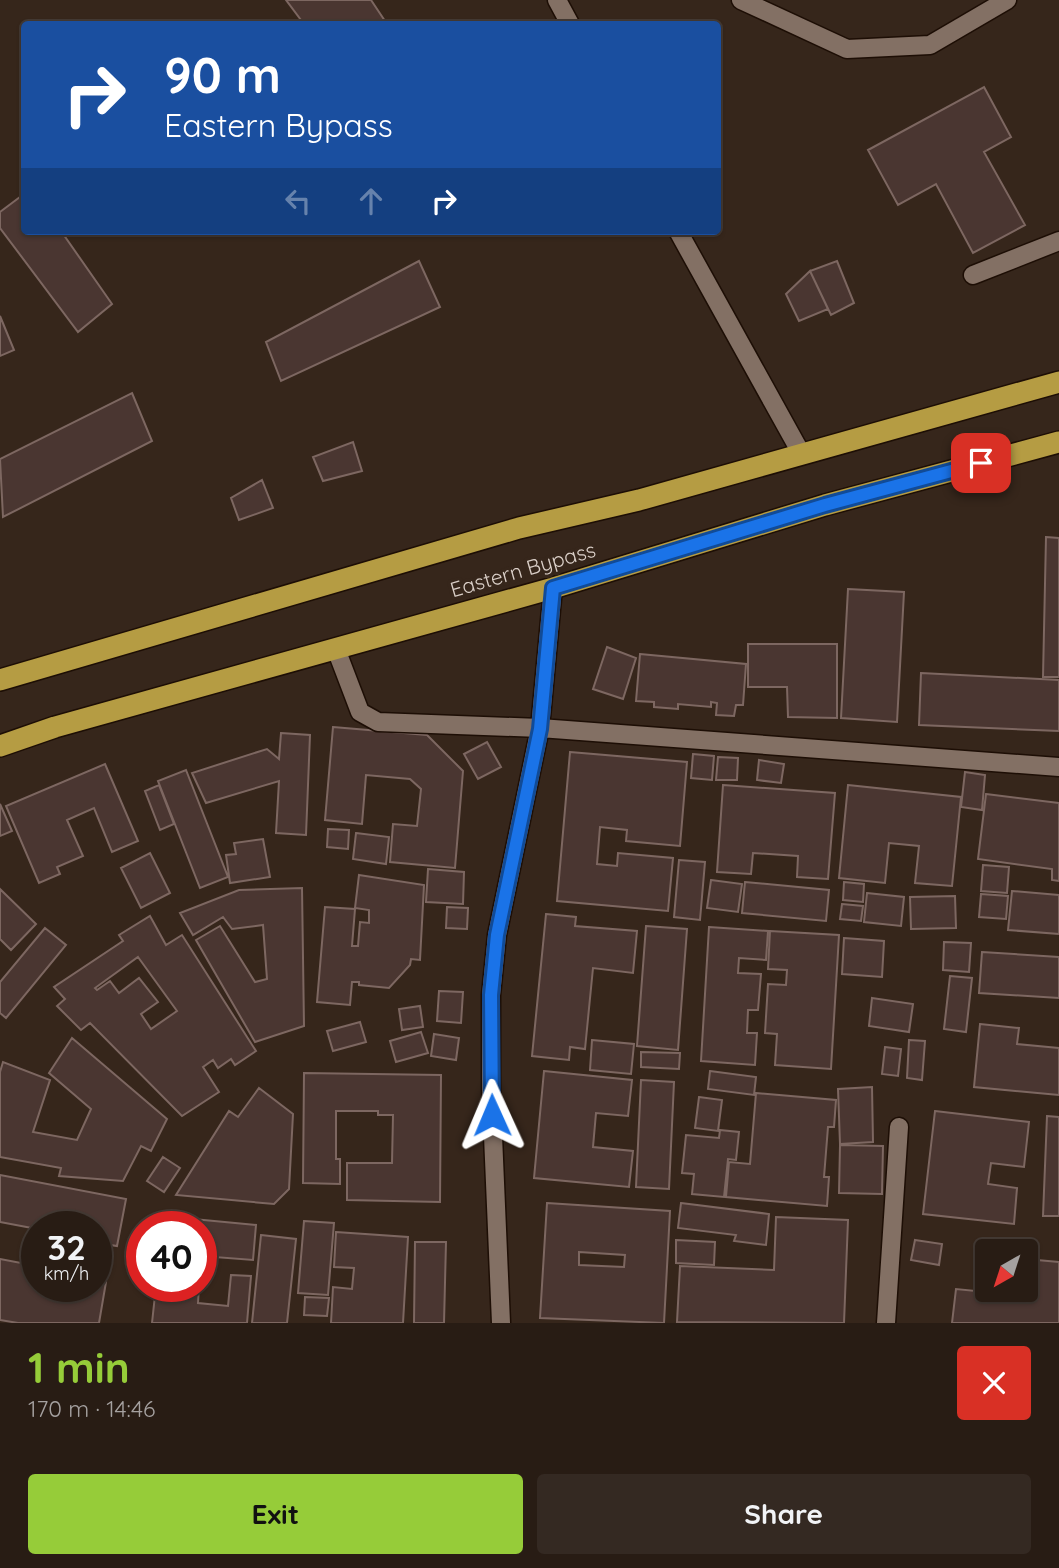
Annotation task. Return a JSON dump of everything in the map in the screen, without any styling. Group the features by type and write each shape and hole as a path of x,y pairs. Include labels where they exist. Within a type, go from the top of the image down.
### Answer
{"highway":[{"name":"Eastern Bypass","path":"0,680 519,528 639,500 1059,382"},
{"name":"Eastern Bypass","path":"0,746 55,727 553,588 825,505 1059,442"}],"street":[{"path":"557,0 568,21"},
{"path":"741,0 847,49 930,45 1007,0"},
{"path":"680,235 802,453"},
{"path":"974,275 1059,241"},
{"path":"501,1323 491,1089 491,995 497,935 540,729 553,588"},
{"path":"336,649 360,712 367,719 378,722 540,729 1059,767"},
{"path":"886,1323 899,1127"}],"building":[{"path":"286,0 371,0 385,21 302,21"},
{"path":"984,87 1011,137 984,152 1025,225 973,253 936,184 898,205 868,150"},
{"path":"21,196 21,235 64,235 112,304 78,332 0,228 0,212"},
{"path":"419,261 440,307 281,381 266,342"},
{"path":"837,261 854,303 831,315 810,271"},
{"path":"810,271 828,309 799,321 786,294"},
{"path":"0,316 14,350 0,356"},
{"path":"132,393 152,441 3,517 0,459"},
{"path":"353,442 362,471 323,481 313,457"},
{"path":"262,480 273,508 239,520 231,498"},
{"path":"1046,537 1059,538 1059,677 1043,677"},
{"path":"848,589 904,592 897,722 841,718"},
{"path":"748,644 837,644 837,718 788,717 787,687 748,687"},
{"path":"607,647 636,658 623,699 593,689"},
{"path":"640,654 746,664 743,705 736,705 734,716 716,715 717,703 711,702 711,707 678,704 678,709 654,707 654,702 636,701"},
{"path":"921,673 1059,680 1059,731 919,725"},
{"path":"333,727 427,735 463,771 455,868 390,862 393,824 417,826 421,789 410,779 366,775 362,824 325,820"},
{"path":"281,733 310,735 306,835 276,833 279,781 206,803 192,773 267,749 279,759"},
{"path":"487,742 501,767 478,779 464,754"},
{"path":"570,752 687,762 680,846 626,841 627,830 600,827 597,864 617,866 618,853 673,858 668,911 557,901"},
{"path":"693,754 714,756 712,780 691,778"},
{"path":"718,757 738,758 737,780 716,780"},
{"path":"759,760 784,764 781,783 757,780"},
{"path":"105,764 138,841 112,852 94,808 67,820 83,856 57,867 60,874 39,883 6,806"},
{"path":"186,770 228,877 200,888 158,781"},
{"path":"965,772 985,775 982,810 961,807"},
{"path":"159,785 174,824 160,830 145,791"},
{"path":"723,785 835,793 828,879 797,877 798,856 753,853 751,874 717,872"},
{"path":"848,785 961,797 952,886 915,883 919,846 889,843 885,883 839,878"},
{"path":"986,794 1059,803 1059,881 1052,880 1052,869 978,859"},
{"path":"0,804 12,831 0,836"},
{"path":"328,829 349,830 348,849 327,847"},
{"path":"356,833 389,837 386,864 353,859"},
{"path":"263,839 270,877 230,883 226,855 236,854 234,843"},
{"path":"150,853 170,893 141,908 121,868"},
{"path":"679,860 705,862 700,920 674,917"},
{"path":"983,865 1009,867 1007,893 981,891"},
{"path":"428,869 464,872 463,904 426,902"},
{"path":"359,875 424,885 420,960 411,959 410,965 389,988 352,982 350,1005 317,1002 325,907 355,909 352,946 358,946 360,922 369,923 369,910 355,908"},
{"path":"711,880 742,884 738,912 707,908"},
{"path":"745,882 829,890 826,921 742,913"},
{"path":"844,882 864,884 863,902 843,900"},
{"path":"302,888 304,1026 255,1042 196,940 220,926 255,982 267,979 263,925 232,929 223,917 193,935 180,913 239,890"},
{"path":"0,889 36,924 11,950 0,939"},
{"path":"1012,891 1059,895 1059,934 1008,930"},
{"path":"867,893 904,897 901,926 864,922"},
{"path":"981,894 1008,896 1006,919 979,917"},
{"path":"955,896 956,928 911,929 910,897"},
{"path":"842,904 863,906 861,921 840,919"},
{"path":"447,907 468,908 467,929 446,928"},
{"path":"546,914 576,917 575,926 637,931 633,973 593,968 585,1049 570,1047 569,1060 532,1056"},
{"path":"150,916 166,945 182,935 256,1051 235,1065 231,1059 218,1068 213,1060 203,1067 219,1092 182,1116 90,1023 81,1030 57,1006 65,999 54,987 123,941 119,935","holes":["138,957 177,1011 151,1029 141,1014 158,1002 139,978 119,993 110,981 97,990 95,988"]},
{"path":"646,926 687,929 678,1050 637,1046"},
{"path":"709,927 768,931 766,960 739,958 738,973 761,974 758,1010 748,1010 747,1033 757,1033 755,1065 701,1061"},
{"path":"45,928 66,945 6,1018 0,1013 0,982"},
{"path":"770,931 839,935 831,1069 775,1065 777,1034 765,1033 768,984 786,985 787,970 768,969"},
{"path":"844,938 884,941 882,977 842,974"},
{"path":"944,942 971,943 969,972 943,970"},
{"path":"982,952 1059,957 1059,998 979,993"},
{"path":"950,976 972,978 966,1032 944,1029"},
{"path":"439,991 463,992 461,1023 437,1021"},
{"path":"872,998 913,1004 909,1032 869,1026"},
{"path":"420,1006 423,1027 402,1030 399,1009"},
{"path":"360,1022 366,1042 333,1051 327,1031"},
{"path":"980,1024 1019,1028 1017,1044 1059,1048 1059,1095 974,1087"},
{"path":"421,1032 428,1053 396,1062 390,1041"},
{"path":"434,1034 459,1038 456,1060 431,1056"},
{"path":"72,1038 167,1119 151,1151 141,1146 123,1181 59,1176 61,1168 0,1157 0,1072 3,1062 50,1080 33,1132 77,1140 91,1109 49,1073"},
{"path":"592,1040 634,1044 631,1074 590,1070"},
{"path":"909,1040 925,1041 922,1080 907,1078"},
{"path":"885,1047 901,1049 898,1076 882,1074"},
{"path":"641,1052 680,1053 679,1069 641,1067"},
{"path":"544,1071 632,1080 628,1116 596,1113 593,1147 633,1151 629,1187 534,1178"},
{"path":"710,1071 756,1077 754,1095 708,1089"},
{"path":"304,1073 441,1075 440,1202 347,1200 347,1163 392,1163 393,1115 378,1115 378,1111 336,1111 336,1159 340,1159 340,1184 303,1183"},
{"path":"641,1080 674,1082 669,1189 636,1187"},
{"path":"872,1087 873,1142 840,1144 838,1089"},
{"path":"259,1088 293,1114 289,1189 274,1204 176,1195 229,1111 238,1117"},
{"path":"756,1093 836,1100 834,1127 828,1127 824,1177 829,1177 827,1206 726,1197 729,1162 750,1164"},
{"path":"699,1097 722,1100 718,1131 695,1128"},
{"path":"935,1111 1029,1122 1024,1167 991,1163 988,1184 1017,1188 1014,1224 923,1214"},
{"path":"1047,1116 1059,1117 1059,1216 1043,1216"},
{"path":"720,1130 739,1132 736,1160 728,1159 724,1197 692,1194 694,1174 682,1173 686,1135 719,1138"},
{"path":"840,1145 883,1146 882,1194 839,1193"},
{"path":"163,1157 180,1168 164,1192 147,1181"},
{"path":"0,1175 126,1199 117,1246 112,1245 112,1211 21,1211 21,1226 0,1222"},
{"path":"547,1203 670,1211 664,1323 540,1318","holes":["579,1252 625,1255 624,1267 579,1265"]},
{"path":"681,1203 769,1214 766,1245 734,1241 736,1235 678,1228"},
{"path":"776,1217 848,1220 844,1323 677,1322 680,1266 774,1270"},
{"path":"217,1221 256,1225 253,1260 217,1257"},
{"path":"304,1221 334,1223 328,1295 298,1293"},
{"path":"336,1232 408,1237 403,1323 331,1323 333,1287 352,1289 354,1268 334,1267"},
{"path":"261,1235 296,1239 287,1323 252,1323"},
{"path":"676,1240 715,1242 714,1265 676,1263"},
{"path":"915,1240 942,1244 939,1265 911,1260"},
{"path":"415,1242 446,1242 444,1323 414,1323"},
{"path":"0,1259 21,1263 21,1302 103,1302 99,1323 18,1323 0,1320"},
{"path":"1038,1260 1059,1262 1059,1323 952,1323 956,1289 975,1291 975,1302 1038,1302"},
{"path":"231,1275 251,1276 247,1323 152,1323 154,1302 198,1302 228,1306"},
{"path":"305,1297 329,1298 327,1316 304,1315"}],"route":[{"path":"492,1115 491,995 497,935 540,729 553,588 825,505 981,463"}]}
